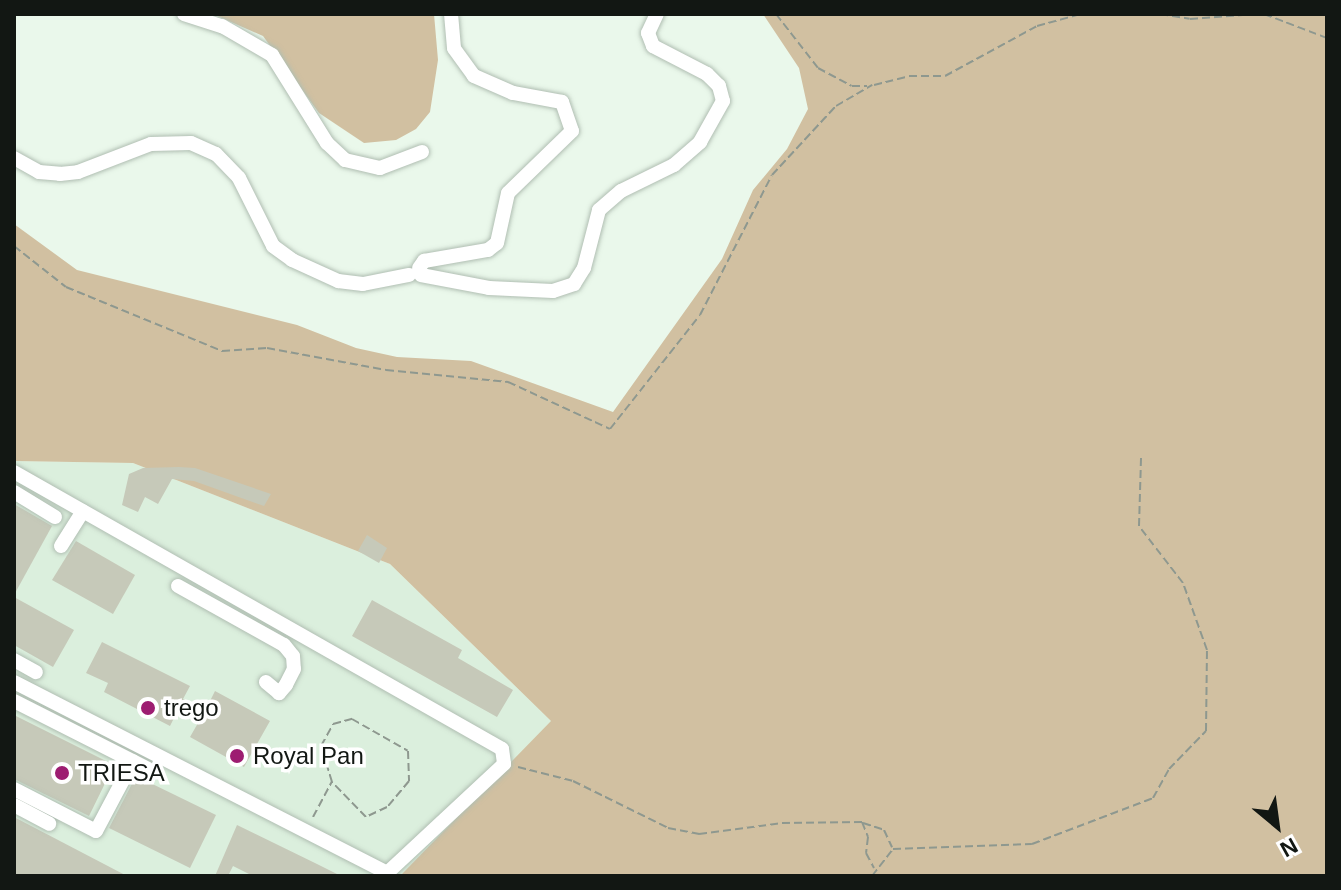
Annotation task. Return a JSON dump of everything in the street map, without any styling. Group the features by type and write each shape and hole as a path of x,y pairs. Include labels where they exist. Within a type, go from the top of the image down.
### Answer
{"street":[{"path":"184,14 222,26 272,55 327,143 345,160 380,168 422,152"},
{"path":"416,273 424,261 488,250 497,243 508,193 572,131 562,102 513,93 474,76 454,48 451,14"},
{"path":"14,158 39,172 60,174 78,172 151,144 191,143 216,154 239,178 273,246 292,260 350,283 386,283 416,273 489,288 553,291 574,284 584,268 599,210 621,191 674,165 700,142 723,101 719,86 707,74 653,46 648,33 657,14"},
{"path":"14,472 506,755 504,764 472,797 386,875 14,682"},
{"path":"14,492 55,517"},
{"path":"61,546 83,511"},
{"path":"178,586 293,656 294,669 279,693 266,682"},
{"path":"243,623 252,607"},
{"path":"14,660 36,672"},
{"path":"14,701 148,769"},
{"path":"14,789 96,831 133,761"},
{"path":"14,805 49,824"}],"path":[{"path":"776,14 818,68 852,86 872,85 909,76 945,76 1037,26 1081,14"},
{"path":"1160,14 1190,19 1256,14"},
{"path":"1264,14 1327,38"},
{"path":"14,246 66,287 222,351 267,348 386,370 508,382 610,429 700,315 772,175 836,106 872,85"},
{"path":"872,876 874,868 893,849 1032,844 1153,798 1169,769 1206,731 1207,650 1183,583 1139,526 1141,458"},
{"path":"304,830 332,782 321,746 333,724 352,719 408,751 409,781 387,807 366,817 332,782"},
{"path":"506,755 523,772 573,781 686,832 833,820 862,822 884,830 893,849"},
{"path":"862,822 868,837 866,853 874,868"}],"shaded area":[{"path":"213,14 434,14 438,60 430,112 416,129 396,140 364,143 319,113 263,36"},
{"path":"763,14 1327,14 1327,876 400,876 551,721 390,564 133,463 14,461 14,224 77,270 297,325 356,348 397,357 471,361 613,412 722,259 753,190 787,149 808,109 799,68"},
{"path":"14,461 133,463 390,564 552,722 400,876 14,876"}],"building":[{"path":"143,468 195,468 271,494 264,506 194,481 172,479 158,504 145,497 138,512 122,505 129,474"},
{"path":"14,504 52,526 14,595"},
{"path":"367,535 387,548 379,563 358,551"},
{"path":"76,541 135,575 113,614 52,580"},
{"path":"14,597 74,630 53,667 14,645"},
{"path":"372,600 462,650 458,658 513,690 497,717 352,636"},
{"path":"102,642 190,686 183,699 206,709 215,691 270,721 244,767 190,737 198,723 177,712 170,726 104,692 108,683 86,673"},
{"name":"TRIESA","path":"14,715 114,765 89,816 14,779"},
{"path":"136,776 216,815 190,868 109,828"},
{"path":"14,817 127,876 14,876"},
{"path":"237,825 341,876 253,876 233,866 228,876 215,876"}],"place":[{"name":"trego","path":"148,708"},
{"name":"Royal Pan","path":"237,756"},
{"name":"TRIESA","path":"62,773"}]}
